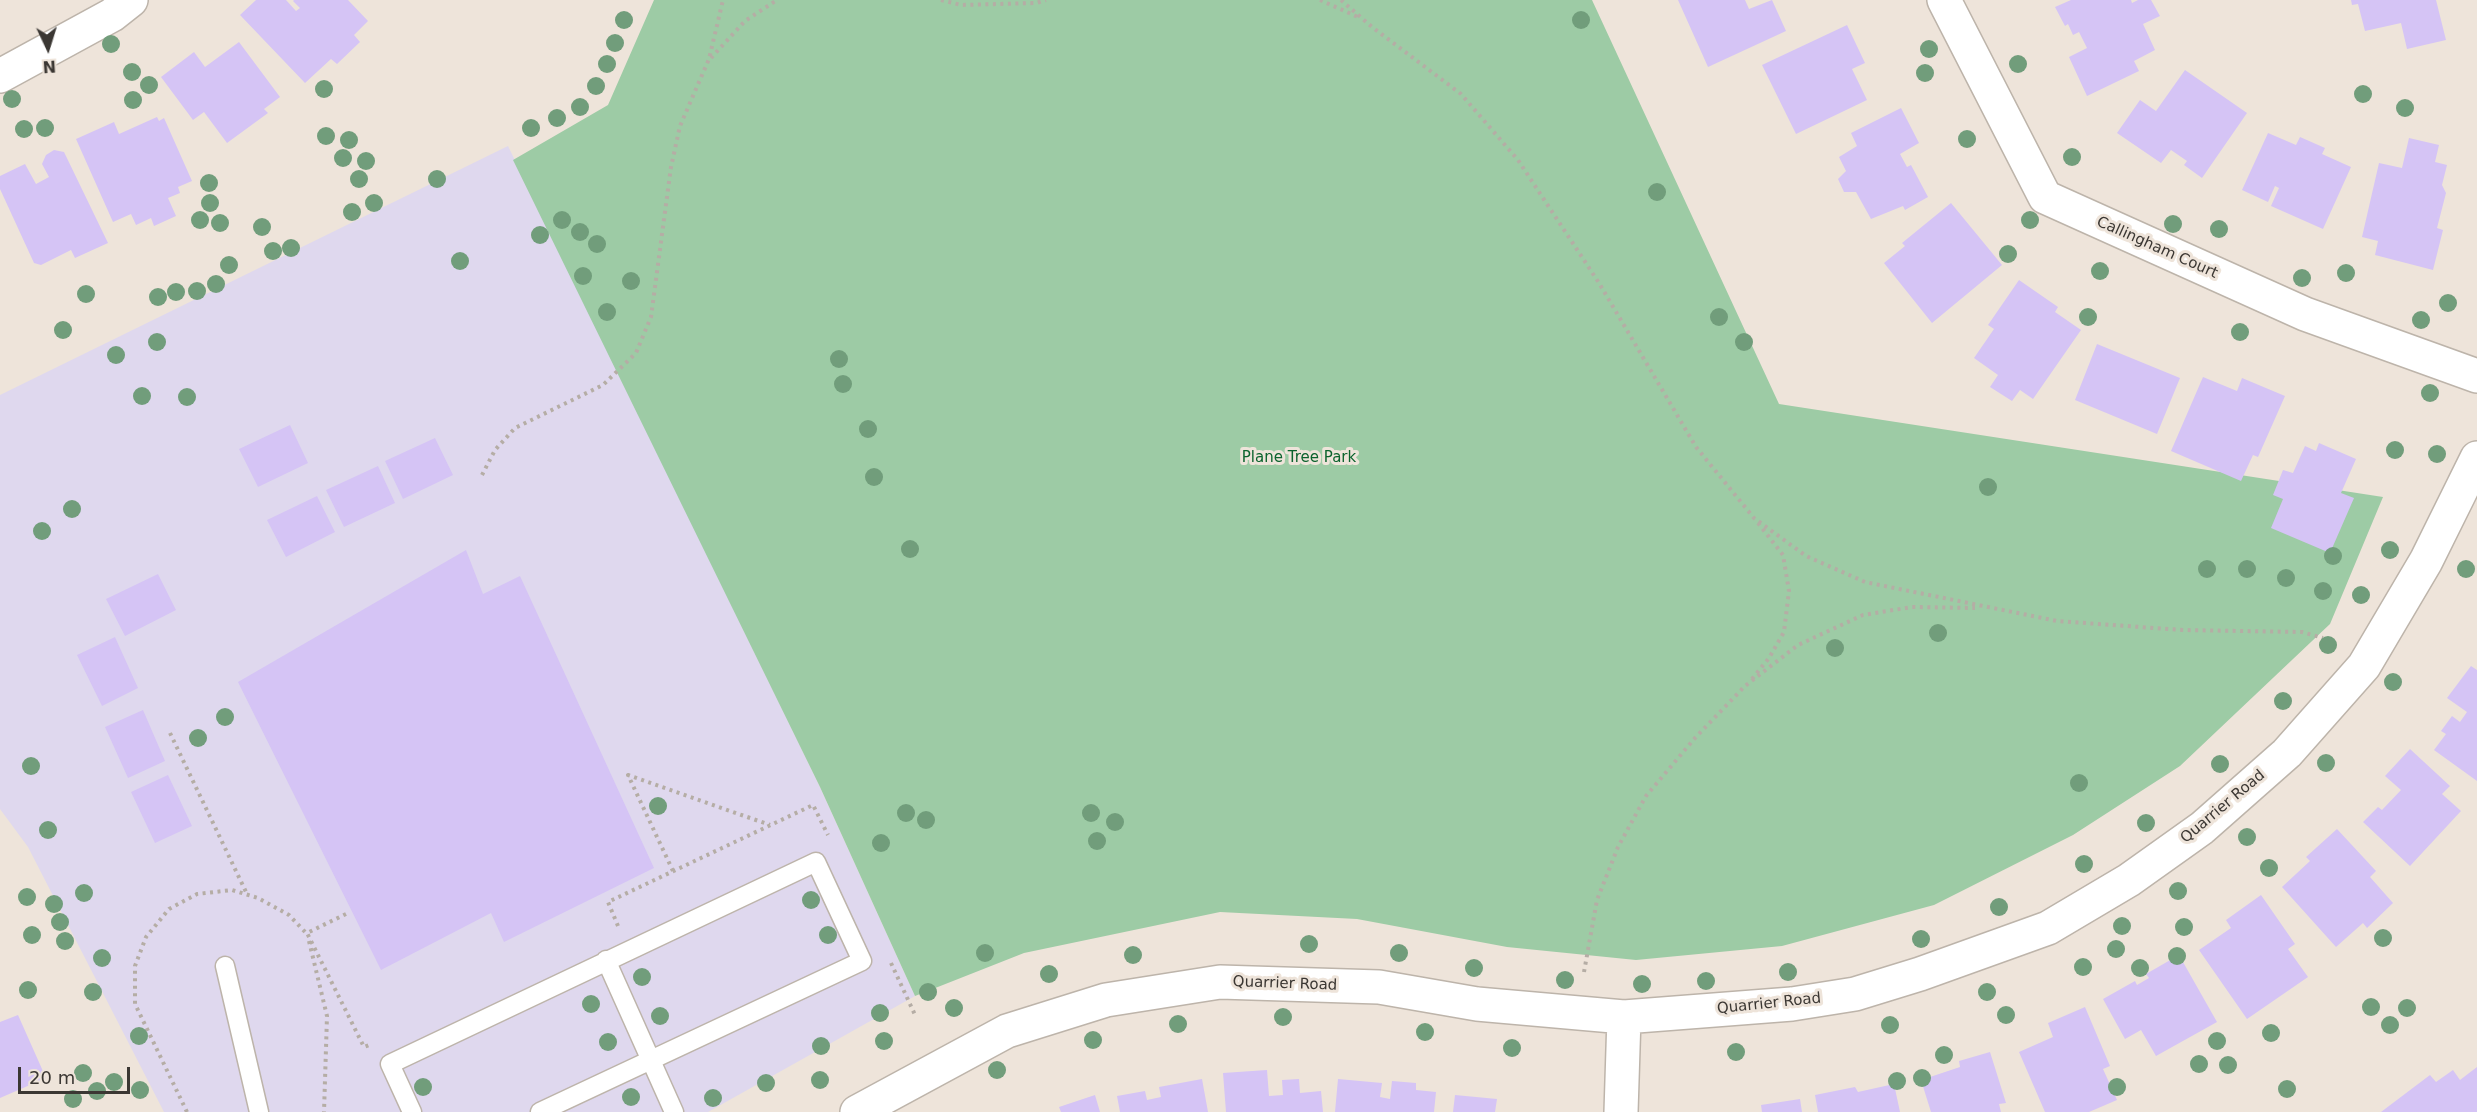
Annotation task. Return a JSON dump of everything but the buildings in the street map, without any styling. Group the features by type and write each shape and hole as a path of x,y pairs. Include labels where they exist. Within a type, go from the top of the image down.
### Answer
{"street":[{"path":"0,76 112,15 131,0"},
{"name":"Callingham Court","path":"1944,0 2045,197 2305,314 2477,376"},
{"name":"Quarrier Road","path":"857,1112 1007,1031 1106,1000 1220,982 1379,987 1477,1004 1624,1017 1792,1004 1855,994 1920,974 2048,928 2129,880 2202,828 2287,753 2364,666 2426,561 2477,458"},
{"path":"1621,1112 1624,1017"}],"lane":[{"path":"412,1112 390,1064 816,862 862,961 540,1112"},
{"path":"606,960 675,1112"},
{"path":"225,966 260,1112"}],"path":[{"path":"482,475 495,450 515,428 603,385 636,354 651,317 671,167 680,126 709,59 723,0"},
{"path":"709,59 745,21 777,0"},
{"path":"942,0 962,5 1036,3 1046,0"},
{"path":"1320,0 1362,18"},
{"path":"1341,0 1461,94 1518,160 1599,283 1696,447 1783,555 1789,591 1784,632 1769,658 1695,738 1646,796 1618,847 1597,900 1584,972"},
{"path":"1754,518 1806,556 1865,582 1985,608 2056,621 2182,630 2302,632 2324,638"},
{"path":"1745,686 1797,645 1863,615 1912,607 1985,608"},
{"path":"171,733 247,895"},
{"path":"674,871 628,775 771,825"}],"shaded area":[{"path":"508,146 820,787 915,996 708,1112 164,1112 28,847 0,809 0,395"}],"green space":[{"name":"Plane Tree Park","path":"654,0 1592,0 1779,404 2383,497 2330,624 2180,766 2073,835 1934,905 1782,946 1636,960 1507,947 1357,919 1220,912 1024,953 915,996 820,787 513,160 608,105"}]}
